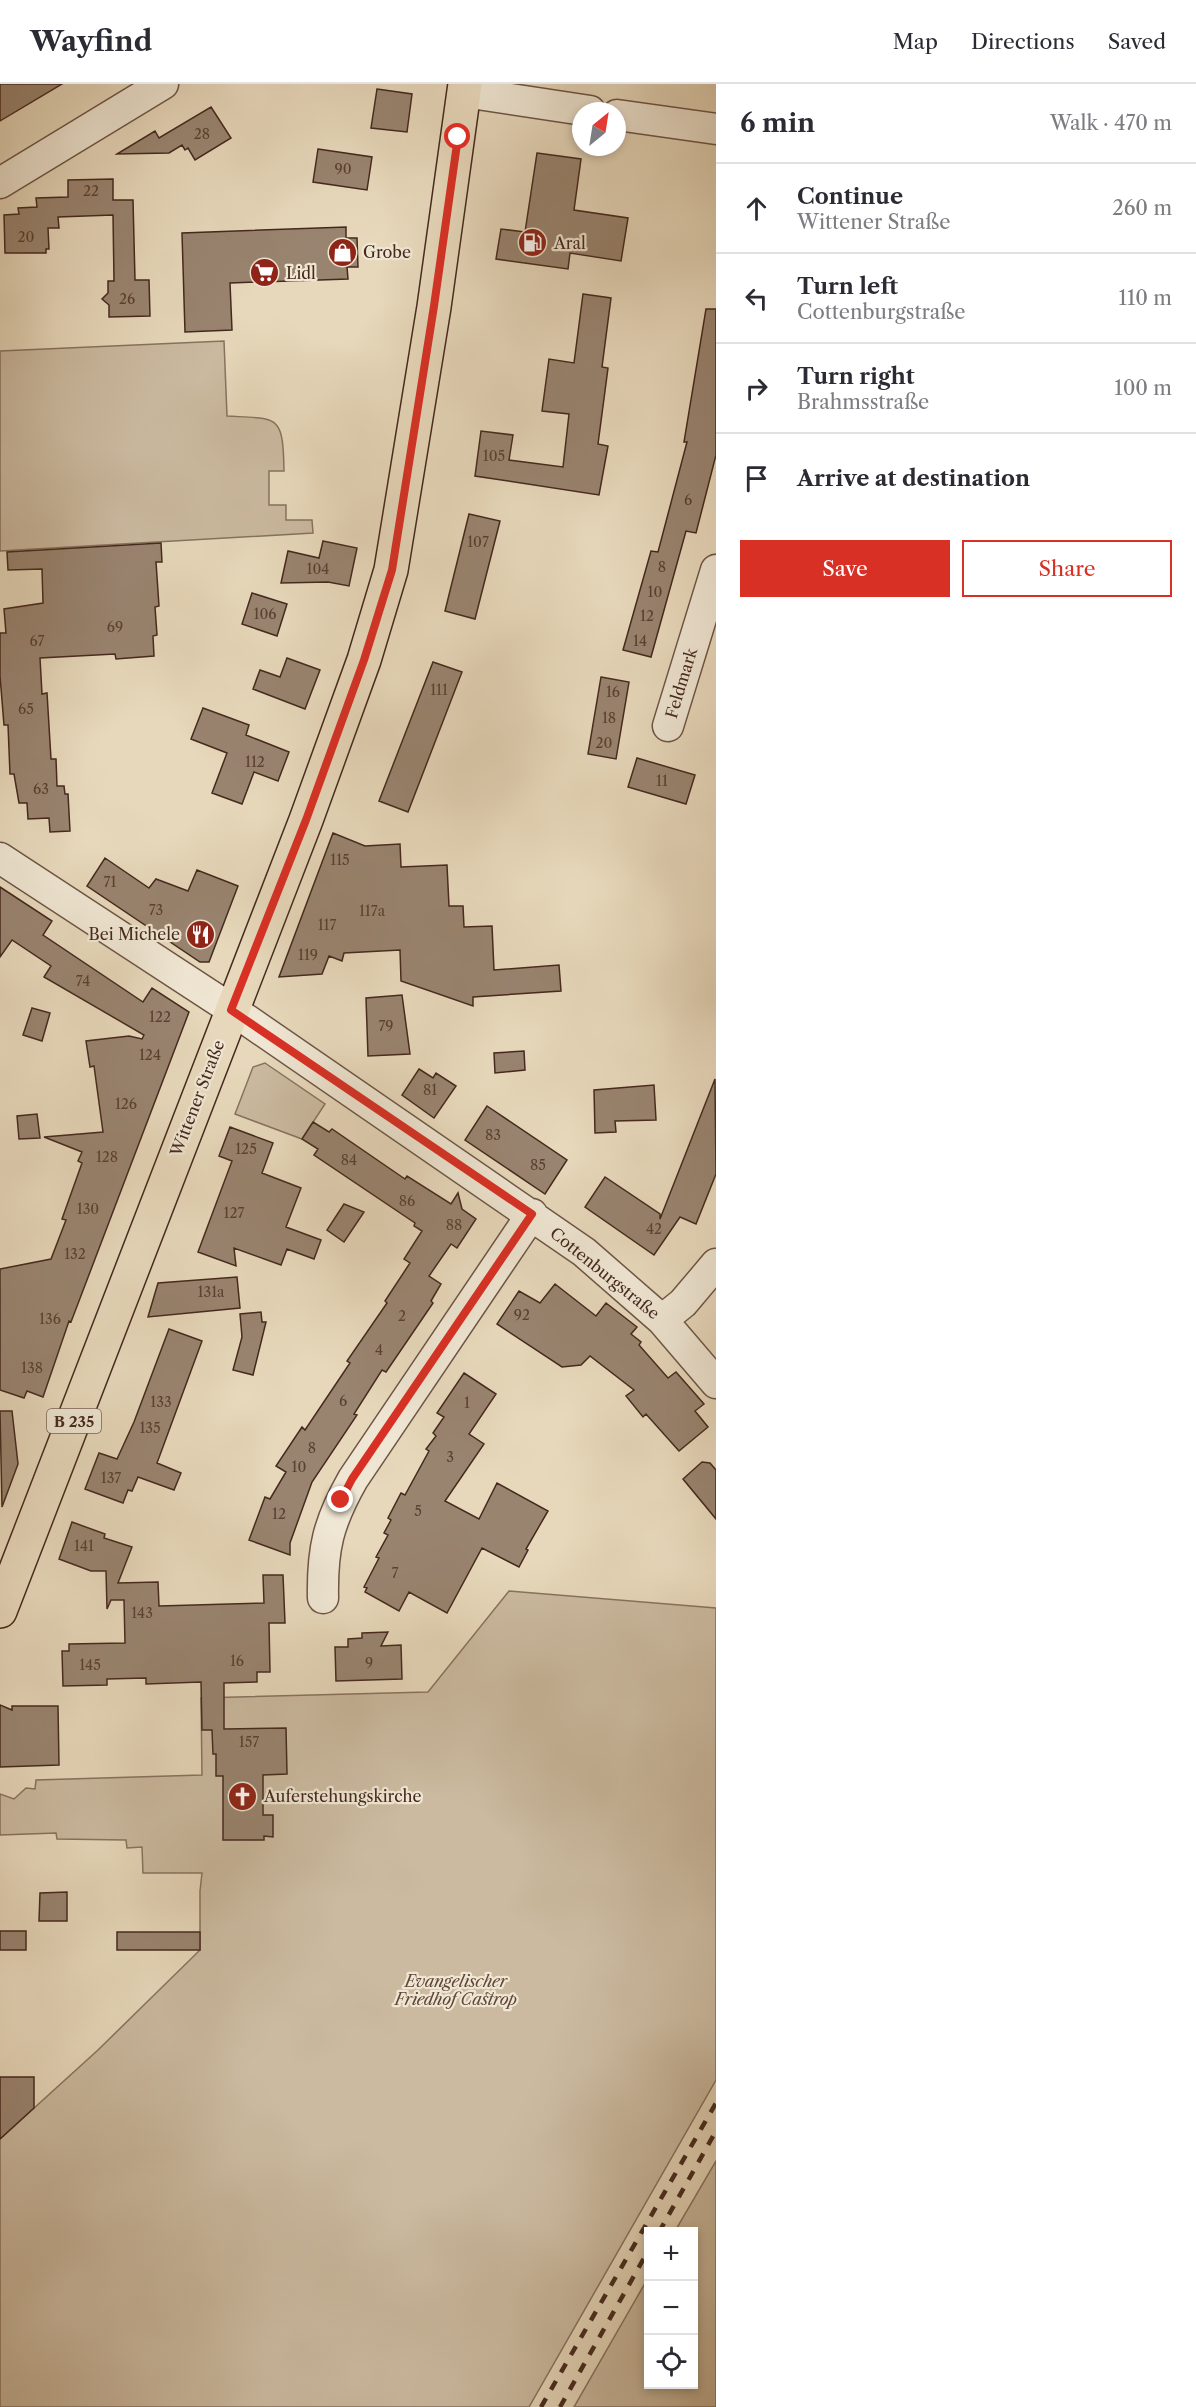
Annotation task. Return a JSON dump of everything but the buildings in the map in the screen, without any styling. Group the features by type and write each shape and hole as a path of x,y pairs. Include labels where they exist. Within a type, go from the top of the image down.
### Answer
{"main road":[{"name":"Wittener Straße","path":"0,1611 306,820 364,660 392,570 434,306 464,88"}],"street":[{"path":"0,183 163,84"},
{"path":"464,88 572,108"},
{"path":"626,116 716,129"},
{"name":"Feldmark","path":"668,726 716,570"},
{"name":"Cottenburgstraße","path":"0,858 231,1010 532,1214 584,1252 662,1320 716,1383"},
{"path":"323,1598 324,1554 330,1526 352,1479 532,1214"},
{"path":"662,1320 683,1302 716,1264"}],"green space":[{"path":"224,341 227,416 258,418 275,423 282,439 284,471 269,471 269,505 286,505 286,520 312,520 313,533 0,551 0,351"},
{"path":"265,1063 325,1104 302,1139 235,1114 253,1067"},
{"name":"Evangelischer Friedhof Castrop","path":"509,1591 716,1608 716,2080 529,2407 0,2407 0,2139 98,2050 200,1950 202,1873 143,1873 142,1847 127,1848 126,1840 57,1839 56,1833 0,1835 0,1794 14,1799 26,1788 35,1789 36,1780 202,1775 201,1698 428,1692"},
{"path":"716,2161 716,2407 574,2407 644,2285 644,2389 698,2389 698,2227 677,2227"}],"railway":[{"path":"541,2407 716,2103"},
{"path":"662,2227 716,2131"},
{"path":"560,2407 644,2258"}],"place":[{"name":"Aral","path":"533,243"},
{"name":"Grobe","path":"342,252"},
{"name":"Lidl","path":"265,273"},
{"name":"Bei Michele","path":"201,934"},
{"name":"Auferstehungskirche","path":"243,1796"}],"route":[{"path":"341,1500 352,1479 532,1214 231,1010 306,820 364,660 392,570 458,137"}]}
